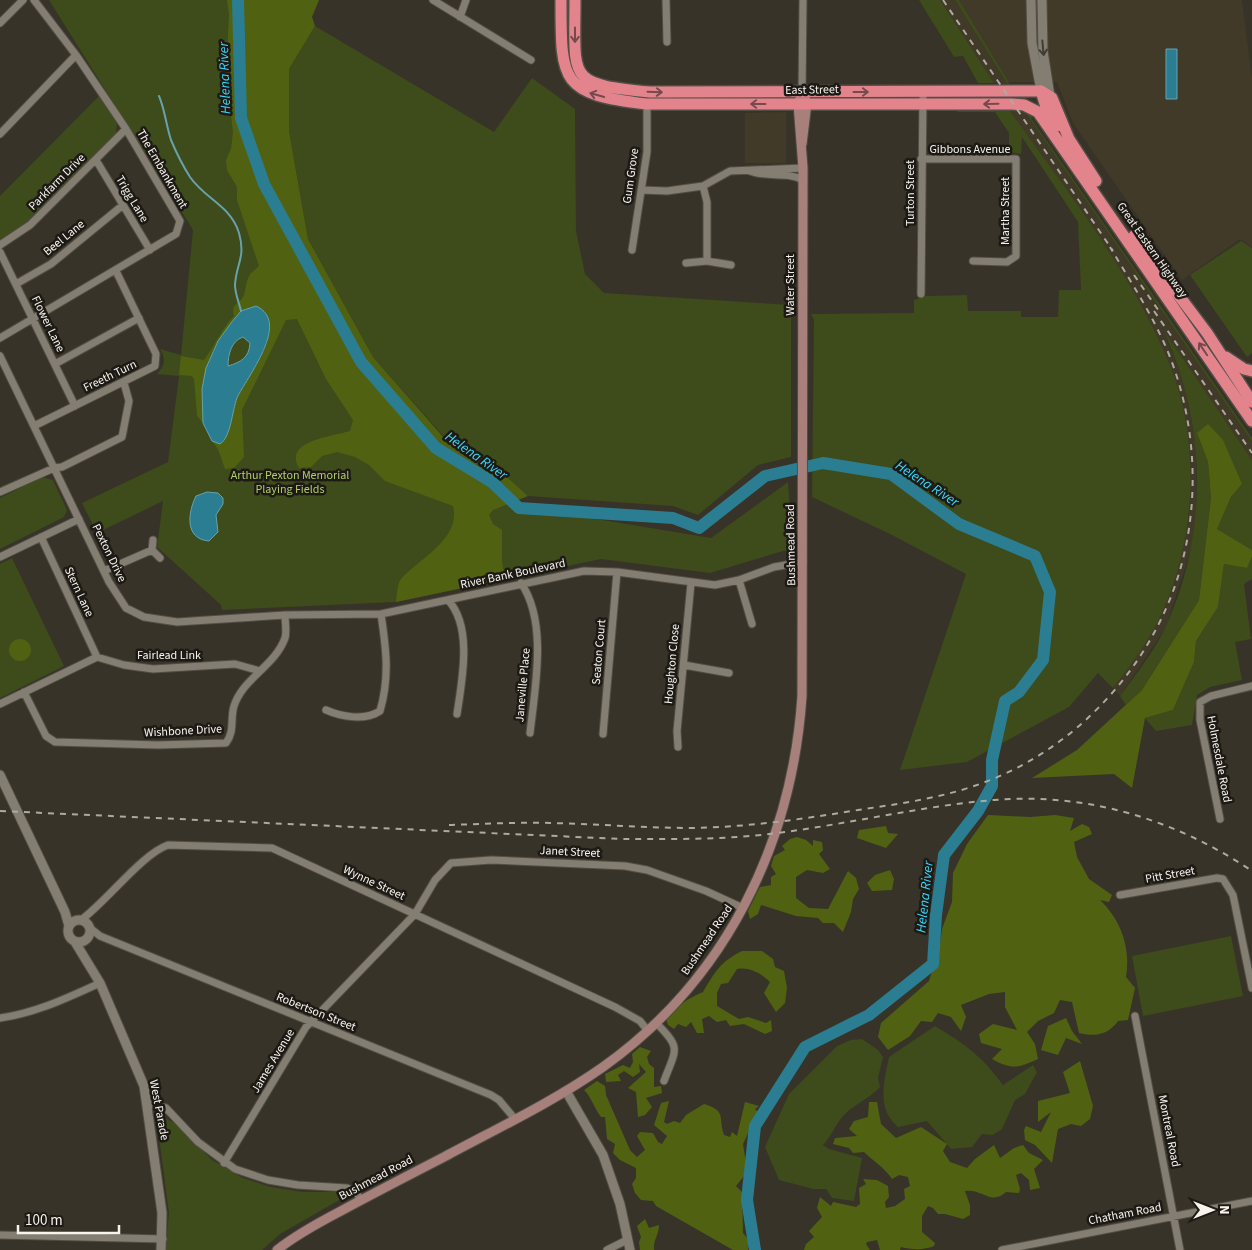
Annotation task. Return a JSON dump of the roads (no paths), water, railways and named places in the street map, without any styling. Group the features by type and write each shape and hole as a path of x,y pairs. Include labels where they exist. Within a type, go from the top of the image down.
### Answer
{"highway":[{"name":"East Street","path":"561,0 561,44 564,67 570,78 586,92 624,102 647,104 802,100 922,92 1046,93"},
{"name":"East Street","path":"575,0 575,57 578,70 589,82 612,88 650,92 922,105 1024,105 1040,114 1058,138"},
{"name":"Great Eastern Highway","path":"1046,93 1045,104 1057,127 1058,138 1252,421"},
{"name":"Great Eastern Highway","path":"1046,93 1088,169 1122,220 1221,353 1252,402"},
{"path":"1221,353 1244,370 1252,371"}],"main road":[{"name":"Water Street","path":"802,100 804,140 802,145 803,424"},
{"name":"Bushmead Road","path":"277,1250 361,1200 566,1091 603,1066 648,1031 681,998 705,967 743,908 773,844 800,734 804,662 803,424"}],"street":[{"name":"The Embankment","path":"0,338 176,234 180,221 126,129 76,55 34,0"},
{"path":"433,0 531,60"},
{"path":"460,17 466,0"},
{"path":"666,0 666,42"},
{"path":"802,100 803,0"},
{"path":"1032,0 1032,43 1046,93"},
{"path":"1042,0 1046,93"},
{"path":"0,23 22,1"},
{"path":"0,134 76,55"},
{"name":"Turton Street","path":"920,294 922,92"},
{"name":"Gum Grove","path":"632,250 647,152 647,104"},
{"name":"Parkfarm Drive","path":"0,245 30,225 126,129"},
{"name":"Gibbons Avenue","path":"921,160 1013,158 1017,162"},
{"name":"Trigg Lane","path":"96,160 150,250"},
{"name":"Martha Street","path":"973,261 1007,262 1014,259 1017,251 1017,162"},
{"path":"641,190 667,191 703,186 730,171 802,168"},
{"path":"750,171 757,174 792,175 802,180"},
{"path":"703,186 707,202 707,261"},
{"name":"Beel Lane","path":"16,284 51,264 123,205"},
{"name":"Flower Lane","path":"0,252 75,406"},
{"path":"686,263 707,261 731,265"},
{"name":"Freeth Turn","path":"34,426 155,366 156,354 116,270"},
{"path":"55,364 139,318"},
{"name":"Pexton Drive","path":"0,356 104,571 126,608 144,617 178,622 285,615 381,614"},
{"path":"0,492 54,468 62,467 122,437 129,401 124,383"},
{"path":"0,557 79,518"},
{"name":"Stern Lane","path":"41,537 97,657"},
{"path":"152,550 153,540"},
{"path":"104,571 152,550"},
{"path":"152,550 160,558"},
{"name":"River Bank Boulevard","path":"381,614 584,571 617,572 715,585 738,580 774,567 803,562"},
{"name":"Seaton Court","path":"603,734 617,572"},
{"path":"738,580 752,624"},
{"name":"Janeville Place","path":"521,583 529,594 539,649 530,733"},
{"name":"Houghton Close","path":"678,747 677,731 691,583"},
{"path":"448,600 456,609 465,653 458,714"},
{"path":"326,710 337,714 370,717 380,711 387,682 388,659 381,614"},
{"name":"Wishbone Drive","path":"24,692 46,736 55,742 158,745 226,743 232,732 234,706 247,684 273,659 286,637 285,615"},
{"path":"0,704 97,657"},
{"name":"Fairlead Link","path":"97,657 124,666 153,669 235,664 260,671"},
{"path":"684,664 729,673"},
{"name":"Holmesdale Road","path":"1220,819 1200,720 1200,702 1211,696 1252,686"},
{"name":"West Parade","path":"0,775 65,912 83,928 85,956"},
{"name":"Wynne Street","path":"83,928 93,911 159,848 168,846 272,848 615,1007 640,1021 648,1031"},
{"name":"Janet Street","path":"415,914 435,880 451,863 491,860 625,866 647,870 743,908"},
{"name":"Pitt Street","path":"1120,895 1217,878 1223,879 1233,895 1252,988"},
{"name":"James Avenue","path":"224,1163 306,1027 415,914"},
{"path":"75,942 83,928"},
{"name":"West Parade","path":"83,928 69,937 85,956 100,983 144,1086 162,1213 163,1239 161,1250"},
{"name":"Robertson Street","path":"83,928 491,1095 499,1100 515,1119"},
{"path":"0,1018 22,1015 50,1006 100,983"},
{"name":"Montreal Road","path":"1135,1016 1180,1250"},
{"path":"656,1023 672,1038 675,1047 664,1081"},
{"path":"566,1091 603,1155 620,1204 630,1250"},
{"path":"148,1104 166,1108 198,1142 224,1163 268,1180 298,1185 347,1188 356,1192 361,1200"},
{"name":"Chatham Road","path":"1002,1250 1252,1201"},
{"path":"0,1235 163,1239"},
{"path":"607,1250 628,1240"}],"water":[{"path":"1166,49 1177,49 1177,99 1166,99"},
{"path":"256,306 266,314 269,324 268,337 263,351 237,398 227,436 220,444 212,441 203,423 202,389 206,368 218,341 241,311","holes":["243,337 250,343 244,359 228,366 233,345"]},
{"path":"207,492 218,493 223,498 223,504 216,515 218,532 209,541 195,535 190,524 191,510 196,496"}],"waterway":[{"name":"Helena River","path":"238,0 241,118 264,184 361,362 436,448 492,482 519,508 673,518 699,528 765,476 823,463 891,474 959,524 1035,556 1050,592 1043,660 1019,692 1005,701 992,760 992,786 978,811 944,855 936,915 933,964 869,1015 805,1047 755,1126 747,1200 755,1250"},
{"path":"159,96 171,140 187,173 196,185 224,209 239,233 241,255 235,285 241,311"}],"railway":[{"path":"943,0 1113,251"},
{"path":"449,825 538,823 693,828 755,824 817,816 916,801 974,786 1007,773 1038,756 1067,736 1094,712 1118,686 1139,657 1157,627 1172,594 1182,564 1192,501 1190,437 1185,406 1176,375 1153,320 1110,247"},
{"path":"1134,275 1161,314"},
{"path":"1154,311 1252,453"},
{"path":"0,811 622,839 680,839 758,835 939,806 994,800 1029,799 1063,801 1129,813 1193,837 1252,871"}],"park label":[{"name":"Arthur Pexton Memorial Playing Fields","path":"290,482"}]}
